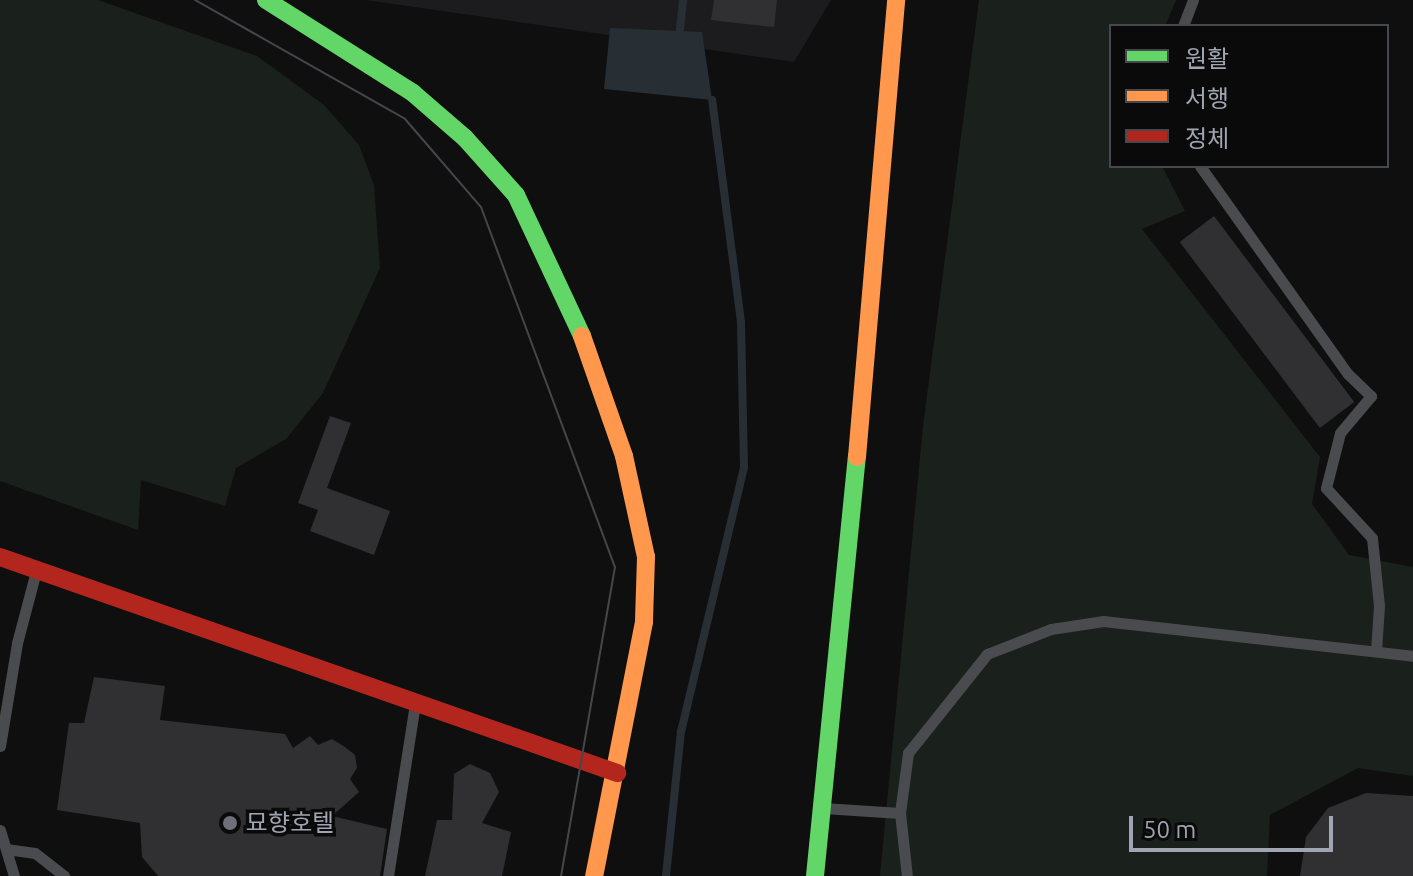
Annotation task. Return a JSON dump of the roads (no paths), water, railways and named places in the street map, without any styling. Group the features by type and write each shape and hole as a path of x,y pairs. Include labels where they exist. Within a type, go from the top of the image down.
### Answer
{"street":[{"path":"266,0 413,93 465,138 516,195 555,270 624,456 646,557 644,622 617,773 594,876"},
{"path":"815,876 819,807 877,254 896,0"},
{"path":"0,557 617,773"}],"lane":[{"path":"1184,24 1193,0"},
{"path":"1201,168 1348,374 1371,396 1340,433 1326,488 1372,538 1379,606 1376,651"},
{"path":"0,746 17,643 36,570"},
{"path":"907,876 900,813 908,753 987,654 1051,629 1103,621 1413,656"},
{"path":"388,876 415,703"},
{"path":"819,807 900,813"},
{"path":"0,830 14,876"},
{"path":"6,849 35,853 64,876"}],"waterway":[{"path":"680,29 683,0"},
{"path":"666,876 681,732 744,467 741,322 712,100"}],"tram line":[{"path":"195,0 405,119 481,207 615,567 561,876"}],"place":[{"name":"묘향호텔","path":"230,823"}]}
